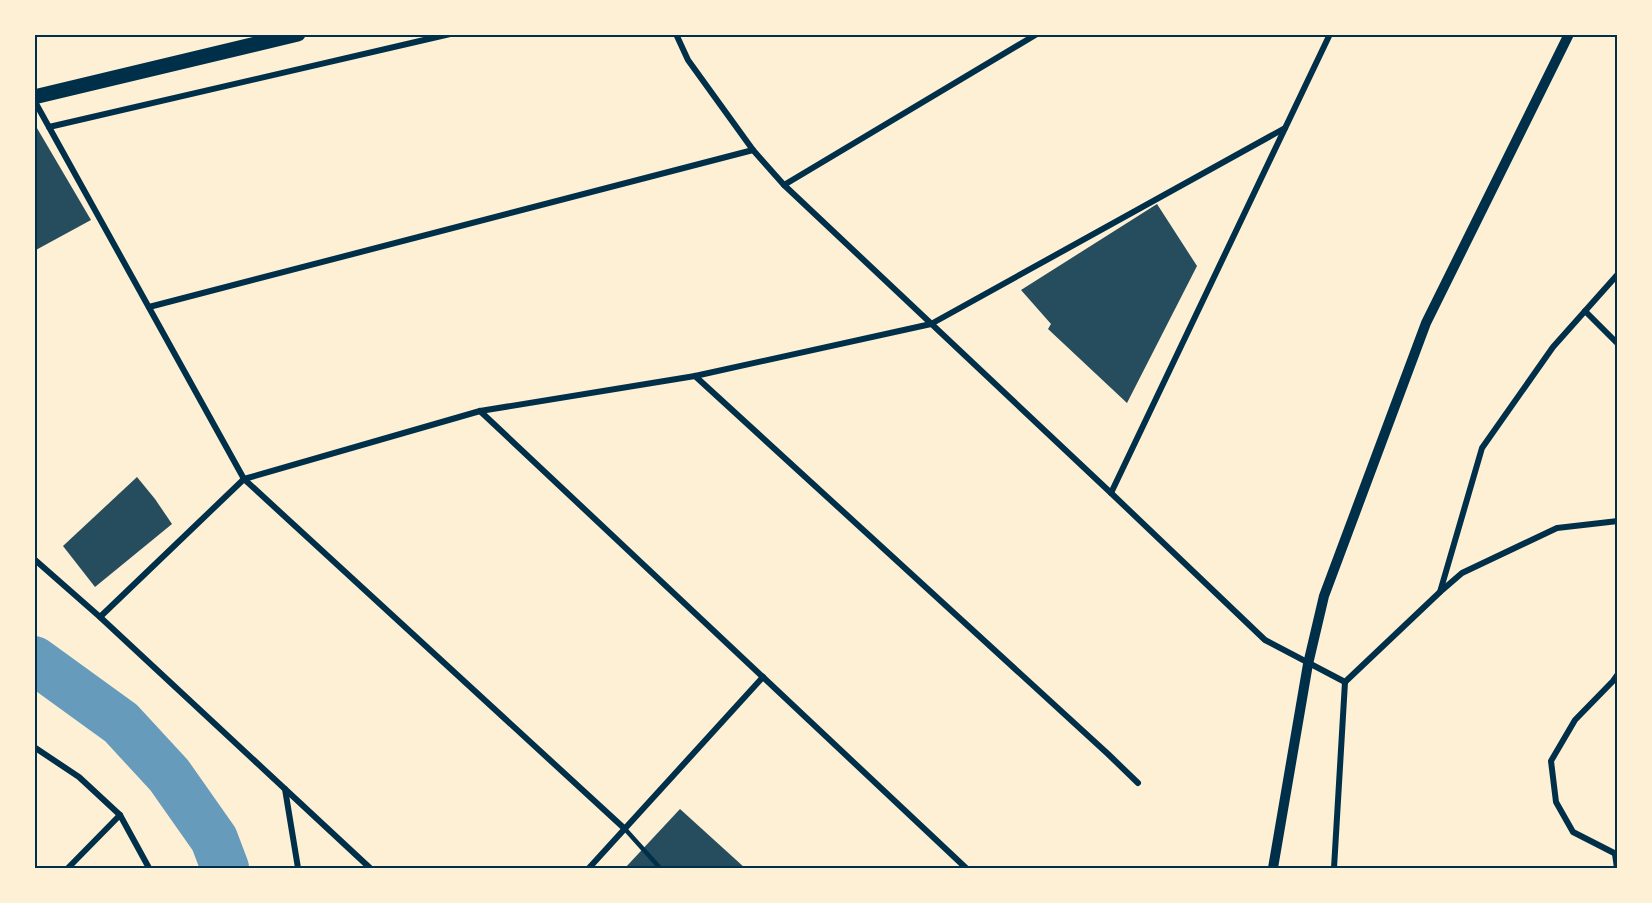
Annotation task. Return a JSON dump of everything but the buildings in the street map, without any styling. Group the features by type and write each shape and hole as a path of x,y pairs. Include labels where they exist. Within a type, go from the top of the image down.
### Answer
{"main road":[{"path":"34,99 298,34"}],"street":[{"path":"49,127 450,34"},
{"path":"676,34 688,60 753,150 784,185 1264,640 1345,682"},
{"path":"784,185 1037,34"},
{"path":"1111,493 1330,34"},
{"path":"1273,868 1308,664 1324,596 1426,323 1569,34"},
{"path":"34,99 244,479 625,829"},
{"path":"100,617 244,479 480,411 695,376 931,324 1285,128"},
{"path":"149,308 753,150"},
{"path":"1440,592 1482,448 1553,347 1617,273"},
{"path":"1585,311 1617,344"},
{"path":"695,376 1137,783"},
{"path":"480,411 966,868"},
{"path":"1334,868 1345,682 1462,573 1557,528 1617,521"},
{"path":"34,559 100,617 370,868"},
{"path":"1617,674 1575,720 1551,760 1556,802 1573,832 1616,855 1617,868"},
{"path":"589,868 763,677"},
{"path":"34,747 79,777 120,815 150,868"},
{"path":"285,789 298,868"},
{"path":"68,868 120,815"}],"lane":[{"path":"625,829 660,868"}],"waterway":[{"path":"34,660 121,723 169,775 214,839 225,868"}]}
